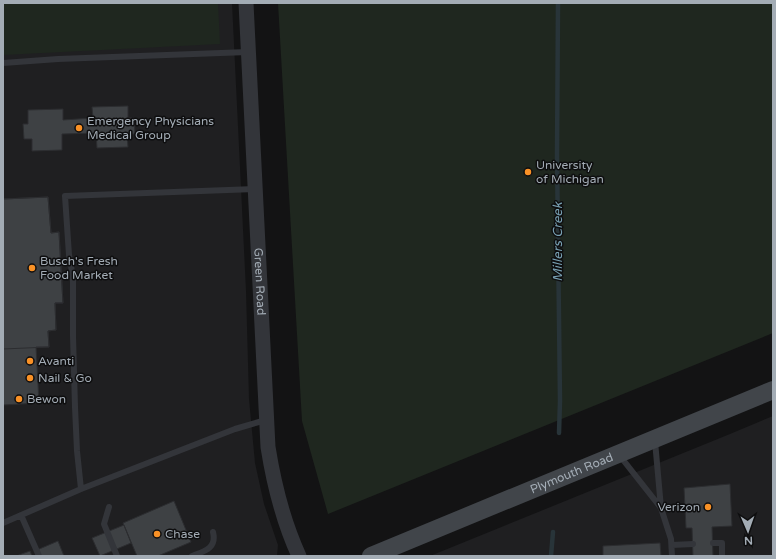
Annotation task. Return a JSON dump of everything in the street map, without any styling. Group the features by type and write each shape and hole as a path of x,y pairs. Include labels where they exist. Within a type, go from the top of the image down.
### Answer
{"main road":[{"name":"Plymouth Road","path":"371,556 773,390"}],"street":[{"name":"Green Road","path":"246,3 268,447 272,477 280,508 299,556"}],"lane":[{"path":"3,63 248,52"},
{"path":"81,489 77,451 75,400 73,277 69,254 65,196 255,189"},
{"path":"3,523 81,489 235,429 266,420"},
{"path":"655,439 661,508 672,545 672,556"},
{"path":"619,454 661,508"},
{"path":"109,507 104,524 117,556"},
{"path":"21,515 39,556"},
{"path":"192,556 208,550 213,545 215,539 213,532"},
{"path":"713,543 722,543 722,556"},
{"path":"672,545 693,544"}],"shaded area":[{"path":"3,3 232,3 246,291 249,399 255,463 264,504 278,545 277,556 3,556"},
{"path":"3,3 218,3 220,44 3,55"},
{"name":"University of Michigan","path":"278,3 773,3 773,333 328,514 302,421"},
{"path":"773,416 773,556 430,556 730,434"}],"building":[{"name":"Emergency Physicians Medical Group","path":"128,106 128,118 134,118 135,134 127,134 128,147 97,148 96,133 62,134 62,150 32,151 32,139 24,139 23,124 28,124 28,110 63,109 63,120 93,118 92,107"},
{"name":"Busch's Fresh Food Market","path":"48,197 51,233 59,232 63,303 55,303 56,330 48,331 49,347 36,347 39,403 3,405 3,199"},
{"name":"Busch's Fresh Food Market","path":"48,197 51,233 59,232 63,303 55,303 56,330 48,331 49,347 3,349 3,199"},
{"name":"Verizon","path":"730,484 732,526 712,527 713,556 693,556 692,528 686,528 684,488"},
{"name":"Chase","path":"174,501 191,542 158,556 137,556 123,523"},
{"path":"124,525 131,543 100,556 92,538"},
{"path":"58,541 64,556 40,556 37,550"},
{"path":"660,543 661,556 603,556 603,546"},
{"path":"30,551 32,556 16,556"}],"waterway":[{"name":"Millers Creek","path":"558,3 557,156 560,401 559,433"},
{"name":"Millers Creek","path":"551,556 553,532"}],"place":[{"name":"Emergency Physicians Medical Group","path":"79,128"},
{"name":"University of Michigan","path":"528,172"},
{"name":"Busch's Fresh Food Market","path":"32,268"},
{"name":"Avanti","path":"30,361"},
{"name":"Nail & Go","path":"30,378"},
{"name":"Bewon","path":"19,399"},
{"name":"Verizon","path":"708,507"},
{"name":"Chase","path":"157,534"}]}
